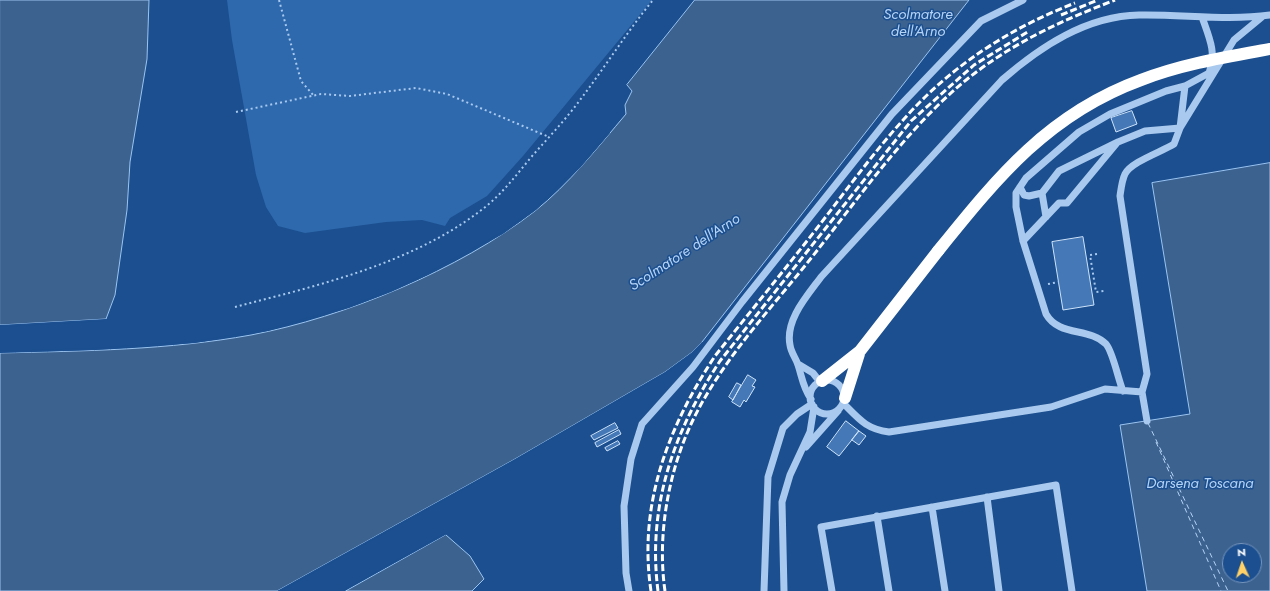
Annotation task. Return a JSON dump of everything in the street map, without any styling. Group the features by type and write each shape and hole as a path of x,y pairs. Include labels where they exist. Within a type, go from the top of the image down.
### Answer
{"highway":[{"path":"843,403 852,369 860,351 987,191 1021,155 1051,130 1086,107 1128,85 1167,71 1196,63 1270,49"},
{"path":"821,381 860,351"}],"street":[{"path":"629,591 626,573 624,506 631,459 642,424 693,367 742,302 892,114 981,21 1023,0"},
{"path":"784,591 782,502 790,475 801,454 812,427 812,403 812,389 821,381 833,381 838,384 844,393 843,403 837,411 827,414 817,411 812,403 805,391 798,364 790,345 789,332 797,312 813,288 1002,80 1024,61 1061,37 1094,22 1122,16 1140,15 1202,17 1266,15"},
{"path":"1147,421 1142,392 1147,374 1120,196 1124,174 1135,162 1154,155 1174,144 1180,128 1234,40 1266,15"},
{"path":"1123,391 1107,345 1091,335 1058,327 1050,322 1046,314 1023,241 1016,207 1016,193 1026,178 1079,132 1110,114 1166,91 1185,86 1209,74 1213,62 1212,44 1202,17"},
{"path":"1180,128 1185,86"},
{"path":"1020,187 1024,195 1029,196 1042,193 1059,171 1118,142 1145,131 1180,128"},
{"path":"1023,241 1060,203 1067,202 1118,142"},
{"path":"1042,193 1046,217"},
{"path":"798,364 813,373 821,381"},
{"path":"843,403 862,423 874,430 889,432 1051,407 1105,389 1142,392"},
{"path":"764,591 768,477 783,428 797,414 812,403"},
{"path":"801,454 843,403"},
{"path":"832,591 821,527 1056,485 1072,591"},
{"path":"987,497 999,591"},
{"path":"932,507 945,591"},
{"path":"877,516 889,591"}],"path":[{"path":"278,0 301,81 314,96"},
{"path":"235,307 291,293 379,266 441,236 483,209 502,192 580,100 627,33 653,0"},
{"path":"236,112 321,94 350,96 416,88 447,94 548,137"},
{"path":"1097,254 1090,255 1096,292 1104,291"},
{"path":"1048,284 1059,282"}],"shaded area":[{"path":"227,0 652,0 523,156 487,196 450,218 445,226 422,220 386,222 305,233 278,226 266,207 256,175 232,40"}],"water":[{"path":"0,0 149,0 147,59 130,162 127,210 115,295 106,319 0,325"},
{"name":"Scolmatore dell'Arno","path":"695,0 969,0 702,342 691,353 665,372 515,459 277,591 0,591 0,353 158,347 251,335 287,327 362,303 437,271 472,253 505,233 547,201 571,177 626,114 625,105 632,91 627,85"},
{"name":"Darsena Toscana","path":"1270,163 1270,591 1147,591 1120,425 1190,414 1152,183"},
{"path":"446,535 470,556 484,579 472,591 346,591"}],"pier":[{"path":"608,132 610,133 580,168 536,210 503,234 428,275 391,292 349,308 268,331 195,343 95,350 0,353 0,351 95,348 195,341 268,329 349,306 391,290 427,273 502,232 535,208 578,166"},
{"path":"108,319 106,321 0,327 0,325"},
{"path":"702,342 703,344 692,355 666,373 516,460 281,591 277,591 515,459 665,372 691,353"},
{"path":"445,533 447,534 344,591 345,589"}],"building":[{"path":"1132,111 1137,124 1116,132 1111,118"},
{"path":"1083,237 1094,305 1063,310 1052,242"},
{"path":"748,375 756,380 752,386 755,387 746,402 744,400 740,407 732,402"},
{"path":"737,383 741,385 733,400 729,397"},
{"path":"846,421 859,431 839,456 827,447"},
{"path":"615,423 618,428 594,440 591,436"},
{"path":"619,430 621,434 597,447 595,443"},
{"path":"859,431 866,436 859,445 852,440"},
{"path":"618,441 620,444 607,451 605,448"}],"ferry route":[{"path":"1148,423 1228,591"},
{"path":"1156,442 1221,591"}],"railway":[{"path":"1061,15 1098,0"},
{"path":"665,591 662,549 666,505 677,462 692,422 704,400 717,378 747,336 890,158 955,89 995,59 1044,30 1115,0"},
{"path":"651,591 648,559 649,528 653,498 660,468 683,411 715,356 872,157 922,100 941,82 983,50 1027,24 1075,3"},
{"path":"658,591 656,560 657,529 661,499 668,470 677,442 689,415 720,361 911,121 974,65 1029,31"}]}
